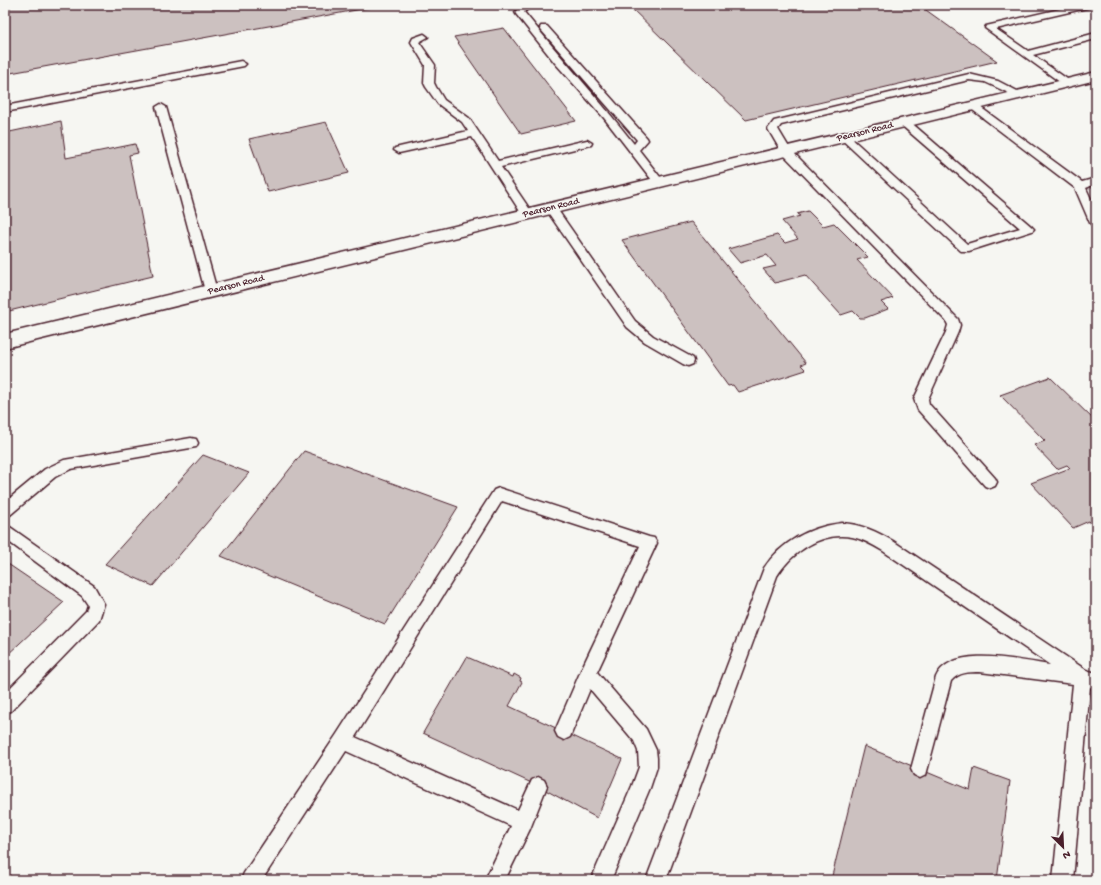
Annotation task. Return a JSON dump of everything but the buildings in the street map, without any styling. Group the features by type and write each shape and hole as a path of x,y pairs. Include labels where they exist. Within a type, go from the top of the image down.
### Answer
{"street":[{"name":"Pearson Road","path":"5,341 1096,76"}],"lane":[{"path":"1067,83 989,28 1087,5"},
{"path":"529,6 519,12 558,60 607,116 659,182"},
{"path":"1027,54 1096,36"},
{"path":"424,37 416,40 415,42 430,65 429,83 431,87 441,102 462,116 475,133 527,214"},
{"path":"5,110 241,64"},
{"path":"990,482 922,406 921,399 924,391 952,332 954,325 952,319 786,151 773,129 778,123 969,77 989,80 1018,94"},
{"path":"973,106 1080,186 1096,223"},
{"path":"161,107 211,291"},
{"path":"844,137 965,248 1028,229 904,122"},
{"path":"399,150 475,133"},
{"path":"495,165 587,143"},
{"path":"1080,186 1096,181"},
{"path":"551,208 630,324 649,339 688,361"},
{"path":"5,511 50,473 69,464 191,443"},
{"path":"251,880 343,740 499,494 649,543 588,674 564,732"},
{"path":"656,880 770,573 781,557 810,537 830,532 850,530 870,536 888,546 1089,679"},
{"path":"5,531 88,591 96,604 93,615 5,705"},
{"path":"920,769 944,677 953,668 970,664 980,664 1089,679"},
{"path":"588,674 640,735 647,750 648,758 648,767 641,788 601,880"},
{"path":"1063,880 1089,679"},
{"path":"343,740 523,822"},
{"path":"496,880 538,786"}]}
